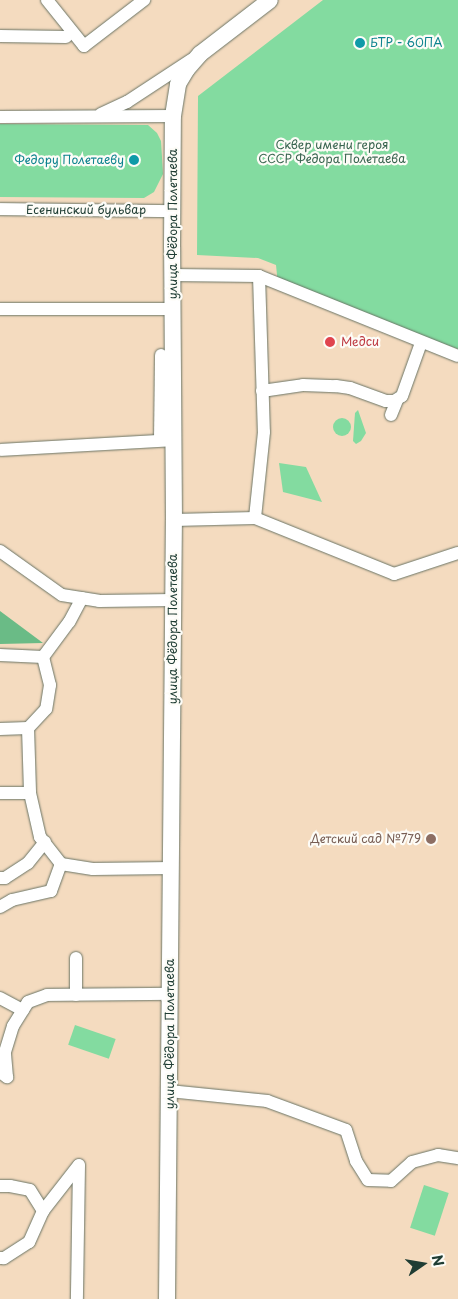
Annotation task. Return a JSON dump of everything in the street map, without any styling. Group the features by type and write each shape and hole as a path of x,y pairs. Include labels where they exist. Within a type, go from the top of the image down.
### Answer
{"main road":[{"name":"улица Фёдора Полетаева","path":"167,1299 174,520 167,440 173,309 173,116 178,84 187,69 200,54 270,0"}],"street":[{"path":"47,0 84,46 144,0"},
{"path":"0,36 66,37"},
{"path":"97,116 127,102 200,54"},
{"path":"0,117 173,116"},
{"name":"Есенинский бульвар","path":"0,209 172,211"},
{"path":"172,275 259,276 421,343 458,356"},
{"path":"255,518 264,432 259,276"},
{"path":"0,308 173,309"},
{"path":"262,391 303,385 336,386 386,401 396,400 402,396 421,343"},
{"path":"1,450 167,440 161,355"},
{"path":"391,416 396,400"},
{"path":"174,520 255,518 394,574 458,553"},
{"path":"0,551 62,595 99,601 173,600"},
{"path":"82,598 68,622 43,657 50,685 46,708 28,728 30,793 40,836 61,864 93,869 171,868"},
{"path":"0,656 43,657"},
{"path":"0,730 28,728"},
{"path":"0,793 30,793"},
{"path":"0,878 5,878 28,863 45,842"},
{"path":"0,907 12,900 51,891 61,864"},
{"path":"76,958 76,995"},
{"path":"0,1072 7,1077 5,1052 13,1026 28,1002 47,995 170,994"},
{"path":"0,998 23,1010"},
{"path":"169,1091 267,1101 346,1130 356,1161 368,1180 391,1181 412,1162 438,1155 458,1158"},
{"path":"0,1258 4,1258 29,1242 43,1211 80,1165 77,1299"},
{"path":"0,1186 30,1190 43,1211"}],"green space":[{"name":"Сквер имени героя СССР Федора Полетаева","path":"323,0 458,0 458,349 278,285 276,265 258,258 197,255 198,96"},
{"path":"0,124 148,125 157,133 161,141 163,174 154,192 144,198 0,197"},
{"path":"358,410 366,433 361,441 356,444 353,441 355,413"},
{"path":"338,418 346,418 351,423 349,434 338,436 333,431 333,423"},
{"path":"279,463 306,467 322,502 283,492"},
{"path":"0,611 43,643 0,644"},
{"path":"75,1025 116,1039 109,1059 68,1045"},
{"path":"424,1185 449,1193 435,1236 410,1228"}],"place":[{"name":"БТР - 60ПА","path":"360,43"},
{"name":"Федору Полетаеву","path":"134,160"},
{"name":"Медси","path":"330,342"},
{"name":"Детский сад №779","path":"431,839"}]}
